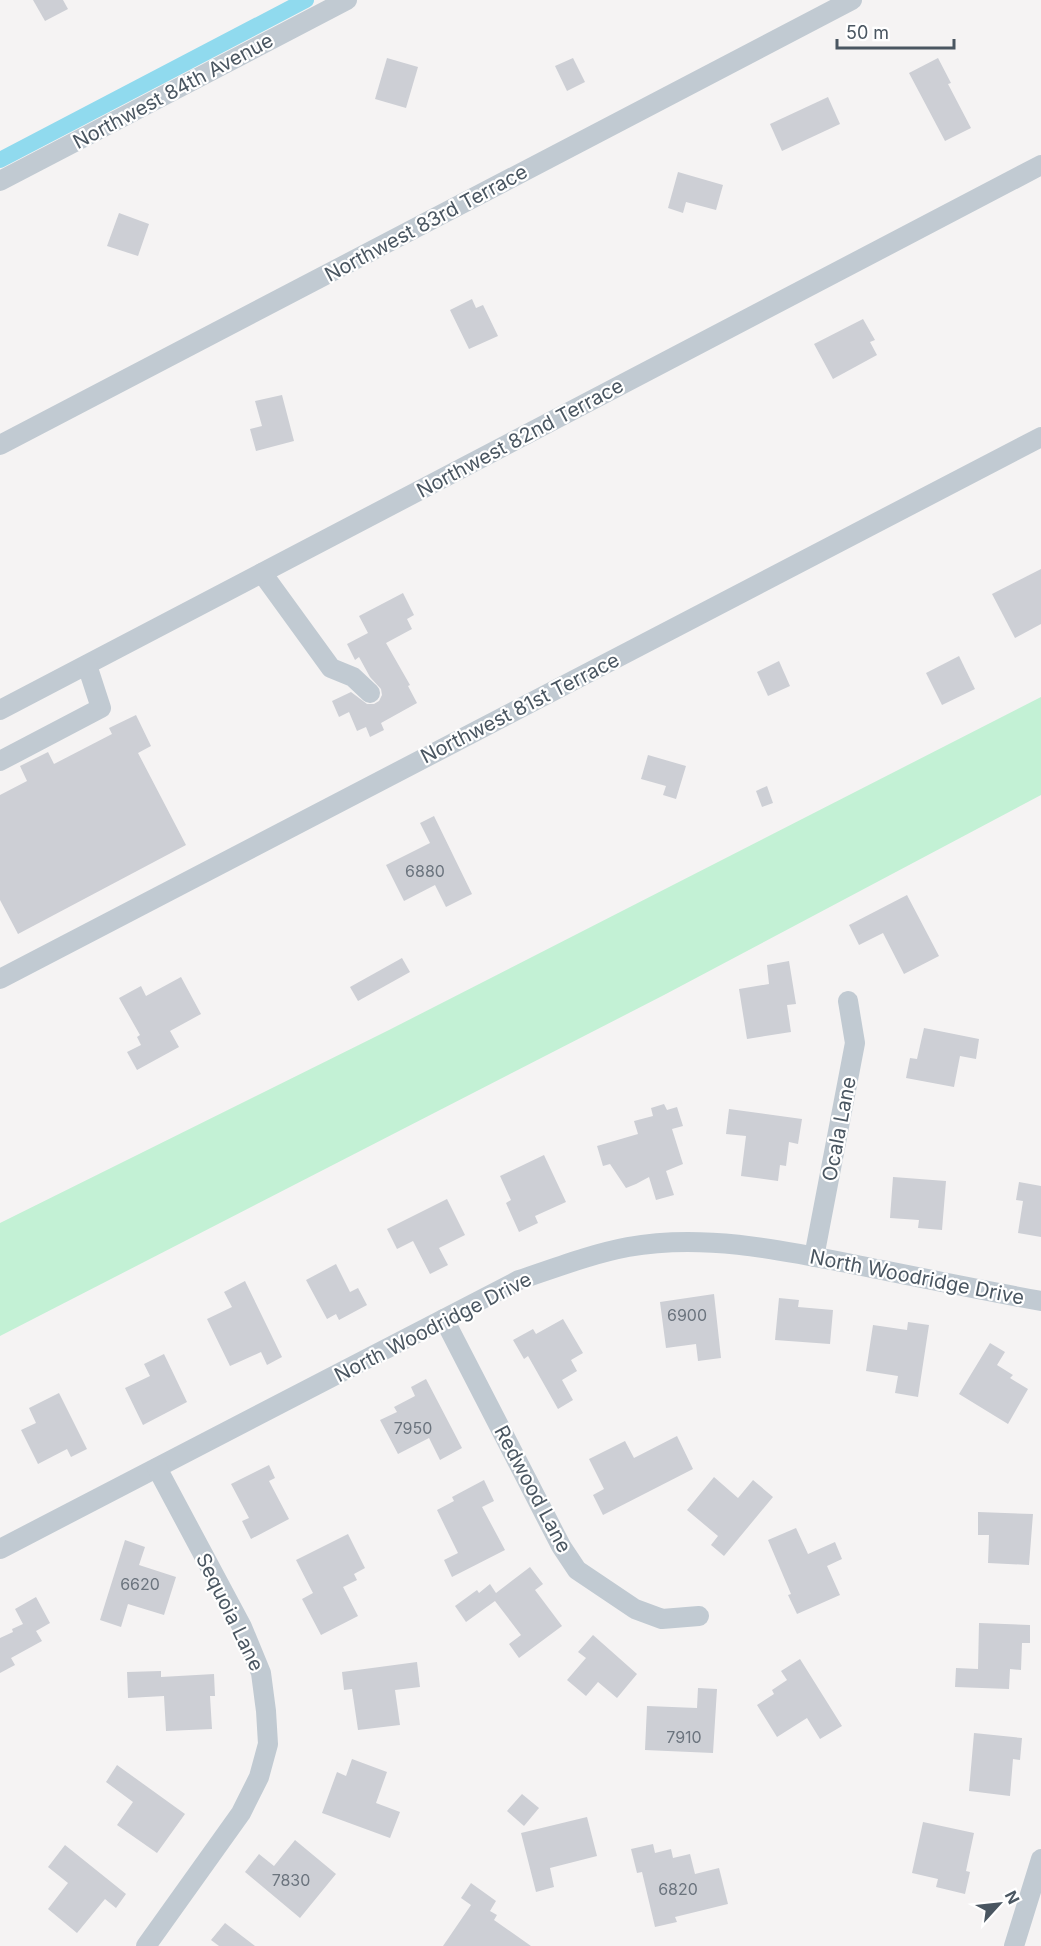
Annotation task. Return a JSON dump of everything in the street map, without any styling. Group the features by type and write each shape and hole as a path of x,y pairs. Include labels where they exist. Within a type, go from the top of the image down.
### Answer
{"street":[{"name":"Northwest 84th Avenue","path":"0,181 347,0"},
{"name":"Northwest 83rd Terrace","path":"0,445 852,0"},
{"name":"Northwest 82nd Terrace","path":"0,710 1041,165"},
{"name":"Northwest 81st Terrace","path":"0,979 1041,437"},
{"path":"262,573 331,668 353,677 370,693"},
{"path":"0,762 101,708 87,665"},
{"name":"Ocala Lane","path":"814,1257 855,1043 848,1001"},
{"name":"North Woodridge Drive","path":"0,1549 519,1280 572,1262 629,1247 680,1242 739,1244 1041,1301"},
{"name":"Redwood Lane","path":"444,1319 561,1546 577,1570 635,1609 662,1619 699,1616"},
{"name":"Sequoia Lane","path":"146,1946 241,1813 259,1776 268,1744 261,1673 242,1627 157,1468"},
{"path":"1014,1946 1041,1859"}],"green space":[{"path":"1041,697 1041,795 664,995 0,1336 0,1223 389,1030"}],"building":[{"path":"33,0 63,0 68,9 45,21"},
{"path":"387,58 418,67 406,108 375,99"},
{"path":"573,58 585,82 567,91 555,66"},
{"path":"938,58 951,83 948,84 971,128 945,141 909,73"},
{"path":"828,97 840,124 782,151 770,124"},
{"path":"678,172 723,185 716,210 686,202 683,213 668,208"},
{"path":"119,213 149,224 138,256 107,246"},
{"path":"472,299 476,308 483,305 498,336 469,349 450,310"},
{"path":"863,319 875,340 870,342 877,355 833,379 814,344"},
{"path":"282,395 294,441 256,451 250,429 262,426 255,401"},
{"path":"1041,569 1041,624 1015,638 992,594"},
{"path":"403,593 414,615 407,619 412,629 386,643 410,685 408,686 417,703 381,723 384,730 370,737 366,727 357,731 349,712 339,717 332,701 351,692 367,704 379,701 382,695 381,689 370,677 359,657 355,660 347,644 368,633 359,616"},
{"path":"959,656 975,689 942,705 926,673"},
{"path":"779,661 790,686 768,696 757,672"},
{"path":"136,715 151,746 138,753 186,845 18,934 0,900 0,795 27,781 20,766 48,752 54,764 112,734 109,728"},
{"path":"648,755 686,766 676,799 663,795 666,786 641,779"},
{"path":"767,786 773,803 762,807 756,791"},
{"path":"434,816 472,894 446,907 435,885 404,901 386,865 430,843 420,823"},
{"path":"907,895 939,956 904,974 883,933 859,945 849,925"},
{"path":"402,958 410,972 358,1001 350,987"},
{"path":"789,961 796,1004 787,1005 791,1032 747,1039 739,989 769,984 767,965"},
{"path":"181,977 201,1014 170,1031 179,1047 137,1070 127,1052 141,1045 137,1037 140,1035 119,998 141,986 146,996"},
{"path":"924,1028 979,1039 976,1059 960,1056 954,1087 906,1078 910,1058 917,1059"},
{"path":"664,1104 667,1110 677,1107 683,1126 672,1129 683,1164 666,1171 674,1195 656,1200 649,1177 626,1188 610,1164 603,1166 597,1146 638,1134 634,1121 653,1116 651,1108"},
{"path":"729,1109 802,1119 798,1144 789,1142 786,1166 780,1165 778,1181 741,1176 746,1136 726,1134"},
{"path":"544,1155 566,1202 535,1216 538,1223 519,1232 506,1203 511,1200 500,1176"},
{"path":"893,1177 946,1181 942,1230 918,1228 919,1220 890,1218"},
{"path":"1019,1182 1041,1186 1041,1237 1018,1233 1023,1201 1016,1200"},
{"path":"447,1199 465,1235 439,1248 448,1265 430,1274 413,1241 397,1249 387,1229"},
{"path":"336,1264 350,1292 358,1288 367,1305 339,1320 336,1314 327,1319 306,1280"},
{"path":"245,1281 282,1357 267,1365 261,1352 230,1366 207,1319 232,1307 224,1292"},
{"path":"714,1294 721,1358 698,1361 696,1344 666,1348 660,1302"},
{"path":"779,1298 799,1300 798,1307 833,1310 830,1344 775,1340"},
{"path":"563,1319 583,1353 571,1360 577,1371 562,1380 573,1400 558,1409 528,1356 524,1359 513,1340 533,1329 536,1334"},
{"path":"908,1322 929,1325 918,1397 895,1393 898,1376 866,1371 873,1325 907,1330"},
{"path":"990,1343 1005,1352 997,1365 1013,1375 1010,1378 1028,1389 1008,1424 959,1394"},
{"path":"164,1354 187,1402 143,1425 125,1388 150,1376 144,1364"},
{"path":"426,1379 462,1448 440,1460 429,1438 398,1454 380,1420 397,1412 394,1407 415,1396 411,1387"},
{"path":"59,1393 87,1449 71,1457 67,1449 38,1464 21,1430 36,1423 29,1408"},
{"path":"677,1436 693,1469 603,1515 593,1495 604,1489 589,1459 625,1441 634,1458"},
{"path":"269,1465 275,1478 269,1481 289,1519 251,1539 242,1521 249,1518 231,1484"},
{"path":"714,1477 738,1498 753,1480 773,1497 724,1556 711,1545 718,1536 687,1510"},
{"path":"484,1480 494,1501 482,1507 505,1550 452,1577 444,1560 458,1553 437,1510 454,1501 452,1497"},
{"path":"978,1512 1033,1514 1029,1565 988,1563 989,1535 978,1535"},
{"path":"796,1528 808,1554 835,1542 842,1559 827,1566 840,1595 797,1614 768,1540"},
{"path":"348,1534 365,1568 354,1574 357,1580 343,1587 358,1616 321,1635 302,1599 313,1593 296,1560"},
{"path":"125,1540 145,1547 139,1565 176,1577 164,1615 128,1604 121,1627 100,1620"},
{"path":"530,1567 543,1584 535,1590 562,1626 519,1658 509,1644 521,1635 495,1601 466,1622 455,1606 477,1590 479,1593 490,1584 496,1593"},
{"path":"36,1597 50,1623 36,1631 42,1641 11,1658 15,1665 0,1673 0,1638 23,1624 15,1609"},
{"path":"979,1623 1030,1625 1030,1643 1022,1643 1021,1670 1010,1669 1009,1689 955,1687 956,1668 978,1669"},
{"path":"593,1635 637,1674 617,1698 598,1682 586,1696 567,1680 586,1658 578,1652"},
{"path":"800,1659 842,1726 820,1739 807,1718 777,1737 757,1705 774,1694 772,1690 787,1680 781,1671"},
{"path":"417,1662 420,1687 395,1690 400,1725 358,1730 352,1689 344,1690 342,1672"},
{"path":"161,1671 161,1677 214,1674 215,1696 210,1696 212,1729 166,1731 164,1696 128,1698 127,1672"},
{"path":"698,1688 717,1689 713,1753 645,1750 647,1706 697,1708"},
{"path":"974,1733 1022,1738 1020,1760 1013,1759 1010,1796 969,1791"},
{"path":"352,1759 387,1772 376,1803 400,1812 390,1838 322,1813 337,1772 346,1776"},
{"path":"117,1765 185,1814 157,1853 117,1825 133,1802 106,1782"},
{"path":"522,1794 539,1808 524,1826 507,1811"},
{"path":"587,1817 597,1856 550,1868 554,1887 536,1892 521,1833"},
{"path":"923,1822 974,1833 966,1871 970,1872 965,1894 936,1887 938,1879 912,1873"},
{"path":"295,1840 336,1874 300,1918 245,1872 259,1854 274,1866"},
{"path":"653,1844 655,1853 671,1849 673,1858 690,1854 695,1874 719,1868 728,1904 675,1917 677,1922 655,1927 642,1872 637,1873 631,1849"},
{"path":"65,1845 126,1894 116,1908 105,1899 77,1933 48,1909 68,1883 48,1867"},
{"path":"471,1883 496,1901 490,1911 497,1915 494,1920 531,1946 443,1946 471,1905 461,1898"},
{"path":"225,1923 255,1946 219,1946 211,1940"}],"waterway":[{"path":"0,160 306,0"}]}
